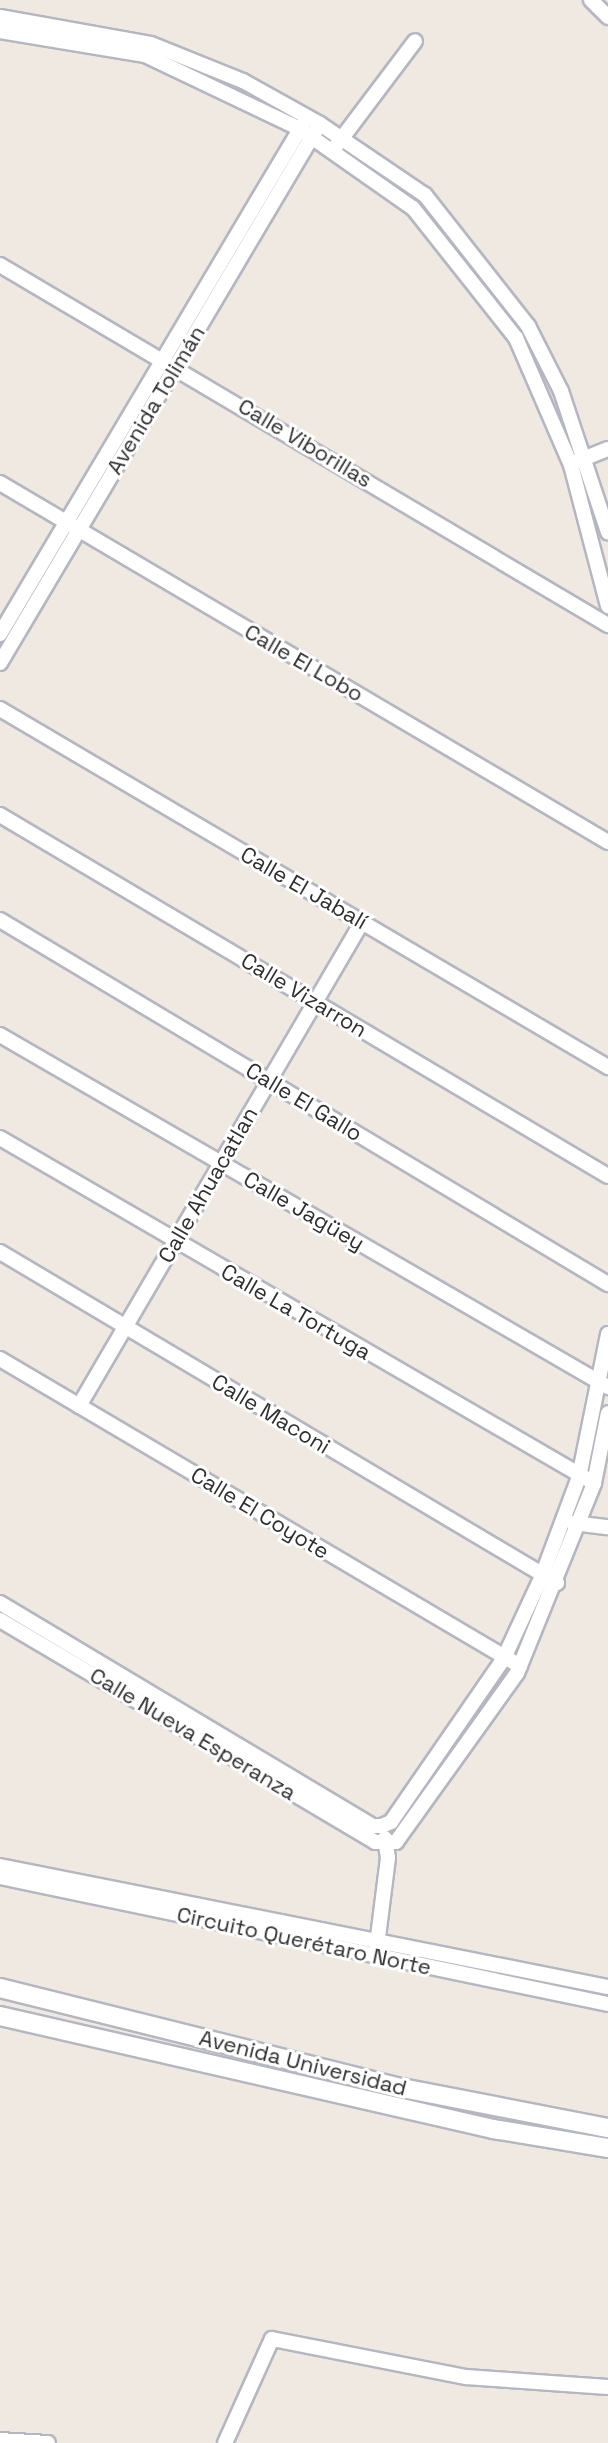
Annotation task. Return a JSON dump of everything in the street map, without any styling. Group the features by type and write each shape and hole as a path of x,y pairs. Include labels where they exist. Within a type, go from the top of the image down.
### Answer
{"main road":[{"name":"Avenida Universidad","path":"0,1988 402,2088 608,2128"},
{"path":"64,2031 73,2006"},
{"name":"Avenida Universidad","path":"0,2016 466,2123 608,2148"}],"street":[{"path":"591,0 608,17"},
{"path":"0,17 27,25 151,44 310,127 413,208 516,338 571,465 608,606"},
{"path":"0,31 27,25"},
{"path":"336,145 415,41"},
{"name":"Avenida Tolimán","path":"0,663 73,526 310,127"},
{"path":"336,145 425,195 485,267 528,326 561,391 587,457 608,532"},
{"name":"Calle Viborillas","path":"0,265 171,363 608,625"},
{"path":"471,279 485,267"},
{"path":"571,465 608,449"},
{"name":"Calle El Lobo","path":"0,483 608,842"},
{"name":"Avenida Tolimán","path":"0,634 73,526"},
{"name":"Calle El Jabalí","path":"0,709 608,1067"},
{"name":"Calle Vizarron","path":"0,815 608,1176"},
{"name":"Calle El Gallo","path":"0,920 608,1284"},
{"name":"Calle Ahuacatlan","path":"79,1406 362,922"},
{"name":"Calle Jagüey","path":"0,1035 604,1385"},
{"name":"Calle La Tortuga","path":"0,1138 594,1483"},
{"name":"Calle Maconi","path":"0,1252 557,1583"},
{"path":"376,1955 387,1844 382,1826 391,1822 504,1658 542,1576 579,1477 604,1385 608,1334"},
{"name":"Calle El Coyote","path":"0,1359 520,1666"},
{"path":"387,1844 404,1836 520,1666 557,1583 594,1483 608,1413"},
{"path":"563,1521 608,1527"},
{"name":"Calle Nueva Esperanza","path":"0,1603 109,1677 387,1844"},
{"name":"Calle Nueva Esperanza","path":"0,1620 109,1677 372,1826 382,1826"},
{"name":"Circuito Querétaro Norte","path":"0,1866 608,1987"},
{"name":"Circuito Querétaro Norte","path":"0,1877 608,2004"},
{"path":"225,2443 272,2339 466,2377 608,2387"},
{"path":"0,2440 47,2443"}]}
